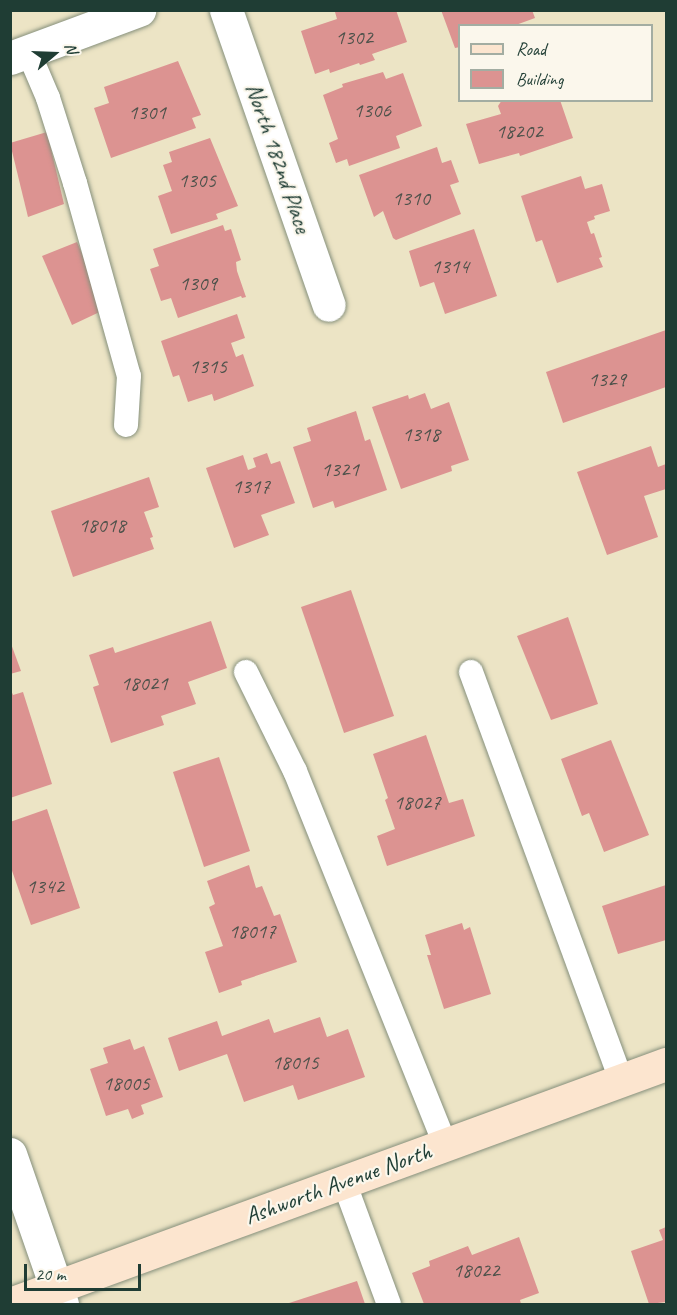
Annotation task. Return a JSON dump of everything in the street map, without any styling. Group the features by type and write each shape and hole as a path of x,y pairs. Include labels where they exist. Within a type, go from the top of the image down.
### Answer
{"street":[{"path":"19,54 139,10"},
{"name":"North 182nd Place","path":"226,10 329,305"},
{"name":"Ashworth Avenue North","path":"10,1304 59,1296 344,1182 666,1064"},
{"path":"10,1154 59,1296"}],"lane":[{"path":"19,54 48,98 75,183 129,376 126,425"},
{"path":"246,672 295,771 446,1145"},
{"path":"471,672 621,1080"},
{"path":"344,1182 389,1305"}],"building":[{"path":"339,10 396,10 407,42 372,54 375,60 330,73 329,69 315,74 301,31 337,19 335,12"},
{"path":"441,10 532,10 535,18 518,24 458,24 458,47 455,48"},
{"path":"178,61 201,115 192,118 196,128 111,158 94,108 109,103 104,87"},
{"path":"383,72 386,79 403,73 422,126 396,136 400,148 349,166 347,159 336,163 329,143 338,139 323,95 343,87 342,84"},
{"path":"501,102 561,102 573,138 520,156 519,153 479,164 466,124 501,114 498,106"},
{"path":"47,132 64,204 28,217 10,143"},
{"path":"210,138 238,206 216,214 218,219 171,234 158,196 172,191 163,165 172,162 169,152"},
{"path":"437,147 442,163 451,160 459,182 450,185 461,214 396,240 393,238 383,211 374,217 359,175"},
{"path":"581,176 585,189 602,184 610,211 594,216 595,219 587,222 591,234 594,233 603,267 557,283 542,240 536,242 521,196"},
{"path":"223,225 225,231 231,229 241,260 236,262 237,271 246,297 241,296 178,318 171,298 161,301 150,269 159,266 153,249"},
{"path":"474,229 497,296 445,314 434,282 420,287 409,251"},
{"path":"77,242 106,309 72,325 42,256"},
{"path":"237,314 245,338 231,343 236,357 243,354 254,386 214,401 212,394 188,402 179,375 173,377 161,341"},
{"path":"666,330 666,387 563,423 546,372"},
{"path":"425,393 431,409 449,402 469,460 451,466 452,471 401,489 372,407 408,395 409,399"},
{"path":"356,411 365,441 370,439 387,490 335,508 333,501 313,508 293,447 311,441 307,428"},
{"path":"651,446 658,467 666,464 666,489 644,496 658,537 607,555 577,472"},
{"path":"267,453 271,464 280,461 295,503 261,515 269,535 234,548 206,468 243,455 248,470 256,467 253,458"},
{"path":"149,477 159,507 144,512 153,537 150,538 154,549 73,577 51,511"},
{"path":"351,590 394,716 344,733 301,607"},
{"path":"568,617 598,704 551,720 517,636"},
{"path":"211,621 227,668 188,682 196,704 161,716 164,725 111,743 93,687 99,685 89,655 113,647 115,653"},
{"path":"10,641 21,671 10,674"},
{"path":"10,688 13,695 23,692 52,784 10,798"},
{"path":"426,735 449,803 463,799 475,836 387,866 377,836 395,829 385,800 388,798 373,754"},
{"path":"611,740 649,835 604,852 589,813 582,816 561,759"},
{"path":"219,757 250,851 204,867 173,772"},
{"path":"47,809 80,908 31,925 10,865 10,822"},
{"path":"249,865 256,888 262,886 274,916 280,914 297,962 241,981 242,985 219,993 205,952 223,946 209,907 215,904 207,881"},
{"path":"666,885 666,940 618,954 602,906"},
{"path":"462,923 464,930 470,927 491,994 444,1009 427,955 431,955 425,935"},
{"path":"320,1017 327,1037 348,1029 365,1077 298,1100 293,1085 244,1102 227,1054 179,1071 168,1038 217,1021 222,1036 269,1019 274,1033"},
{"path":"130,1039 134,1050 144,1046 163,1097 141,1105 144,1114 132,1119 128,1109 106,1116 90,1069 108,1063 103,1048"},
{"path":"666,1227 666,1302 649,1304 631,1251 663,1240 659,1230"},
{"path":"519,1237 539,1293 520,1300 521,1304 424,1304 412,1273 430,1266 429,1261 468,1246 472,1255"},
{"path":"357,1281 365,1304 286,1304"}]}
